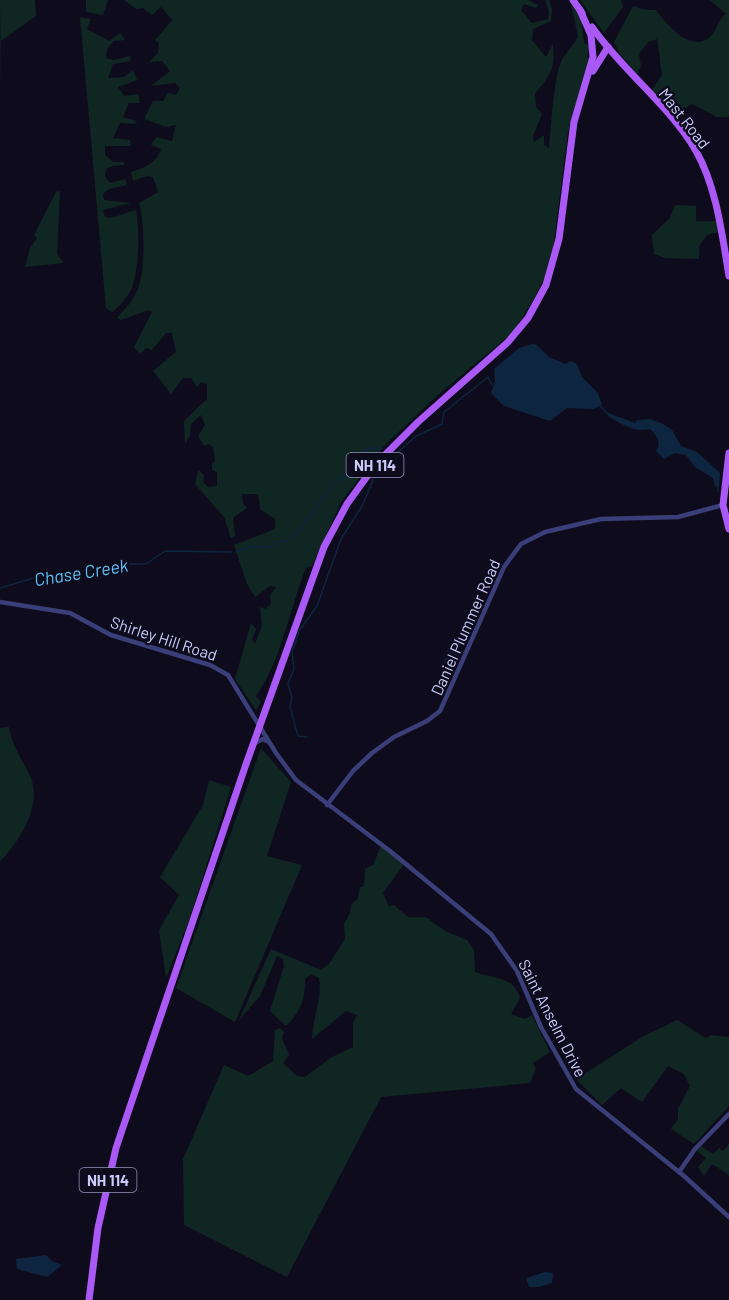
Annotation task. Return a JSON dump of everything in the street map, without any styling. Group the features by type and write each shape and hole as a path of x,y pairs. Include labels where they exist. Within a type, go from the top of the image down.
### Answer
{"main road":[{"name":"Mast Road","path":"573,0 606,46 684,134 701,160 719,217 729,276"},
{"name":"NH 114","path":"580,10 592,39 595,65"},
{"name":"NH 114","path":"89,1300 98,1228 116,1148 253,744 322,553 353,495 401,438 508,342 525,322 541,297 557,252 574,122 585,87 606,46"},
{"path":"595,65 608,59 619,61"},
{"path":"729,453 723,505 729,529"}],"street":[{"name":"Daniel Plummer Road","path":"327,805 353,771 372,753 394,737 427,721 440,711 504,567 521,544 545,532 601,519 678,517 723,505"},
{"name":"Shirley Hill Road","path":"0,602 70,613 116,637 219,668 232,680 260,726"},
{"name":"Saint Anselm Drive","path":"260,726 291,774 327,805 390,851 486,928 517,970 541,1028 572,1085 679,1172 729,1217"},
{"path":"253,744 263,739 269,742"},
{"path":"679,1172 695,1149 729,1114"}],"green space":[{"path":"0,0 35,0 36,16 1,41 1,91"},
{"path":"86,0 108,0 103,15 86,12"},
{"path":"124,0 528,0 538,5 536,8 524,4 521,10 532,23 548,19 549,11 545,0 549,0 552,9 551,21 533,29 532,40 546,57 553,44 551,71 535,94 536,107 542,114 533,136 534,142 544,135 544,145 549,148 559,67 578,37 571,3 581,17 584,43 590,46 587,57 590,59 568,132 553,250 546,276 512,333 439,394 385,445 341,502 312,566 306,568 272,667 256,696 261,702 256,710 235,679 251,623 256,629 252,640 255,644 262,626 260,607 266,609 271,603 270,595 276,587 270,586 255,597 247,584 234,545 275,529 275,519 260,509 258,494 242,494 243,504 247,508 233,518 235,536 231,538 224,517 195,484 198,470 204,475 203,482 208,487 217,486 217,472 212,470 212,464 215,461 213,447 208,444 204,446 198,436 205,425 201,415 191,424 190,435 185,444 184,421 207,399 207,384 201,382 197,387 191,378 183,378 171,394 153,371 176,352 172,333 166,333 152,350 146,348 140,354 134,347 152,312 149,310 121,320 117,318 135,295 140,283 143,235 139,203 158,192 153,177 147,176 133,181 131,172 145,167 156,158 161,149 151,145 156,137 172,141 176,125 166,127 144,119 153,101 163,101 168,93 176,95 180,88 175,83 151,86 170,71 162,61 149,62 158,53 159,43 155,40 172,20 161,7 152,15 143,8 136,9"},
{"path":"580,0 621,0 623,7 604,33"},
{"path":"710,0 729,0 729,117 717,117 692,104 673,116 652,90 662,75 657,39 648,42 639,54 641,66 637,74 620,54 614,42 633,6 656,10 679,35 695,42 703,41 710,37 726,14"},
{"path":"80,17 91,19 87,29 109,41 120,33 125,40 114,41 107,49 106,58 113,60 130,56 131,61 113,64 108,78 124,77 133,70 137,80 118,87 124,96 138,94 140,103 129,103 123,117 137,121 135,124 120,123 113,138 130,140 131,146 105,146 105,155 113,162 123,162 125,165 106,169 105,176 110,183 125,179 127,185 109,189 103,194 104,200 131,203 103,210 105,217 111,218 136,210 138,228 134,282 125,299 112,312 106,308"},
{"path":"60,191 57,254 64,263 25,267 30,248 37,238 34,235 56,192"},
{"path":"675,205 696,206 696,221 716,221 719,232 707,235 699,246 699,259 665,258 654,254 652,235 670,218"},
{"path":"9,727 15,747 31,778 34,789 27,823 0,862 0,728"},
{"path":"261,748 291,782 267,856 302,865 235,1022 176,988"},
{"path":"209,780 231,787 189,921 166,978 159,930 179,895 160,877 203,805"},
{"path":"381,846 404,864 383,893 389,906 394,905 408,917 426,917 445,931 467,940 474,950 475,972 513,985 520,998 511,1014 525,1019 532,1015 550,1052 533,1063 536,1068 530,1083 381,1097 287,1277 184,1225 183,1159 224,1065 248,1076 273,1061 275,1030 280,1028 284,1032 282,1038 289,1055 283,1063 297,1076 305,1077 332,1057 353,1047 353,1023 357,1015 346,1011 312,1039 320,986 319,978 311,974 305,979 303,999 299,1010 286,1026 270,1011 284,966 283,959 277,956 260,996 239,1020 271,949 321,970 329,964 345,939 344,924 350,913 351,905 358,898 360,887 364,886 365,869 373,865"},
{"path":"677,1020 706,1038 711,1035 729,1037 729,1106 694,1144 671,1129 678,1119 678,1109 690,1086 684,1074 668,1066 642,1102 621,1088 602,1105 576,1079 644,1036"},
{"path":"729,1144 729,1175 712,1164 704,1176 698,1167 706,1158 697,1151 701,1146 713,1154 719,1148 723,1151"}],"water":[{"path":"532,344 537,345 549,357 565,364 571,361 577,364 582,377 598,393 602,405 593,409 567,408 550,421 504,406 491,393 495,382 494,369 519,348"},
{"path":"608,413 635,423 637,420 650,419 672,430 681,446 697,452 720,473 719,487 715,486 713,478 695,467 686,455 675,453 664,459 656,451 659,445 658,439 650,429 639,430 628,427 608,416"},
{"path":"449,645 461,651 447,680 439,680"},
{"path":"46,1255 52,1261 62,1265 47,1277 17,1269 16,1259"},
{"path":"545,1272 553,1273 552,1283 529,1287 526,1278"}],"waterway":[{"path":"307,737 298,736 290,707 292,698 288,683 294,669 292,653 299,631 317,606 341,539 362,506 377,471 416,436 442,424 444,412 488,377 492,385"},
{"path":"600,406 609,415"},
{"name":"Chase Creek","path":"236,552 248,547 270,547 279,541 287,542 298,532 333,484 349,472 368,448 382,449"},
{"path":"717,485 718,491"},
{"name":"Chase Creek","path":"0,588 44,575 72,576 93,569 116,569 126,564 146,564 165,551 231,552"}]}
